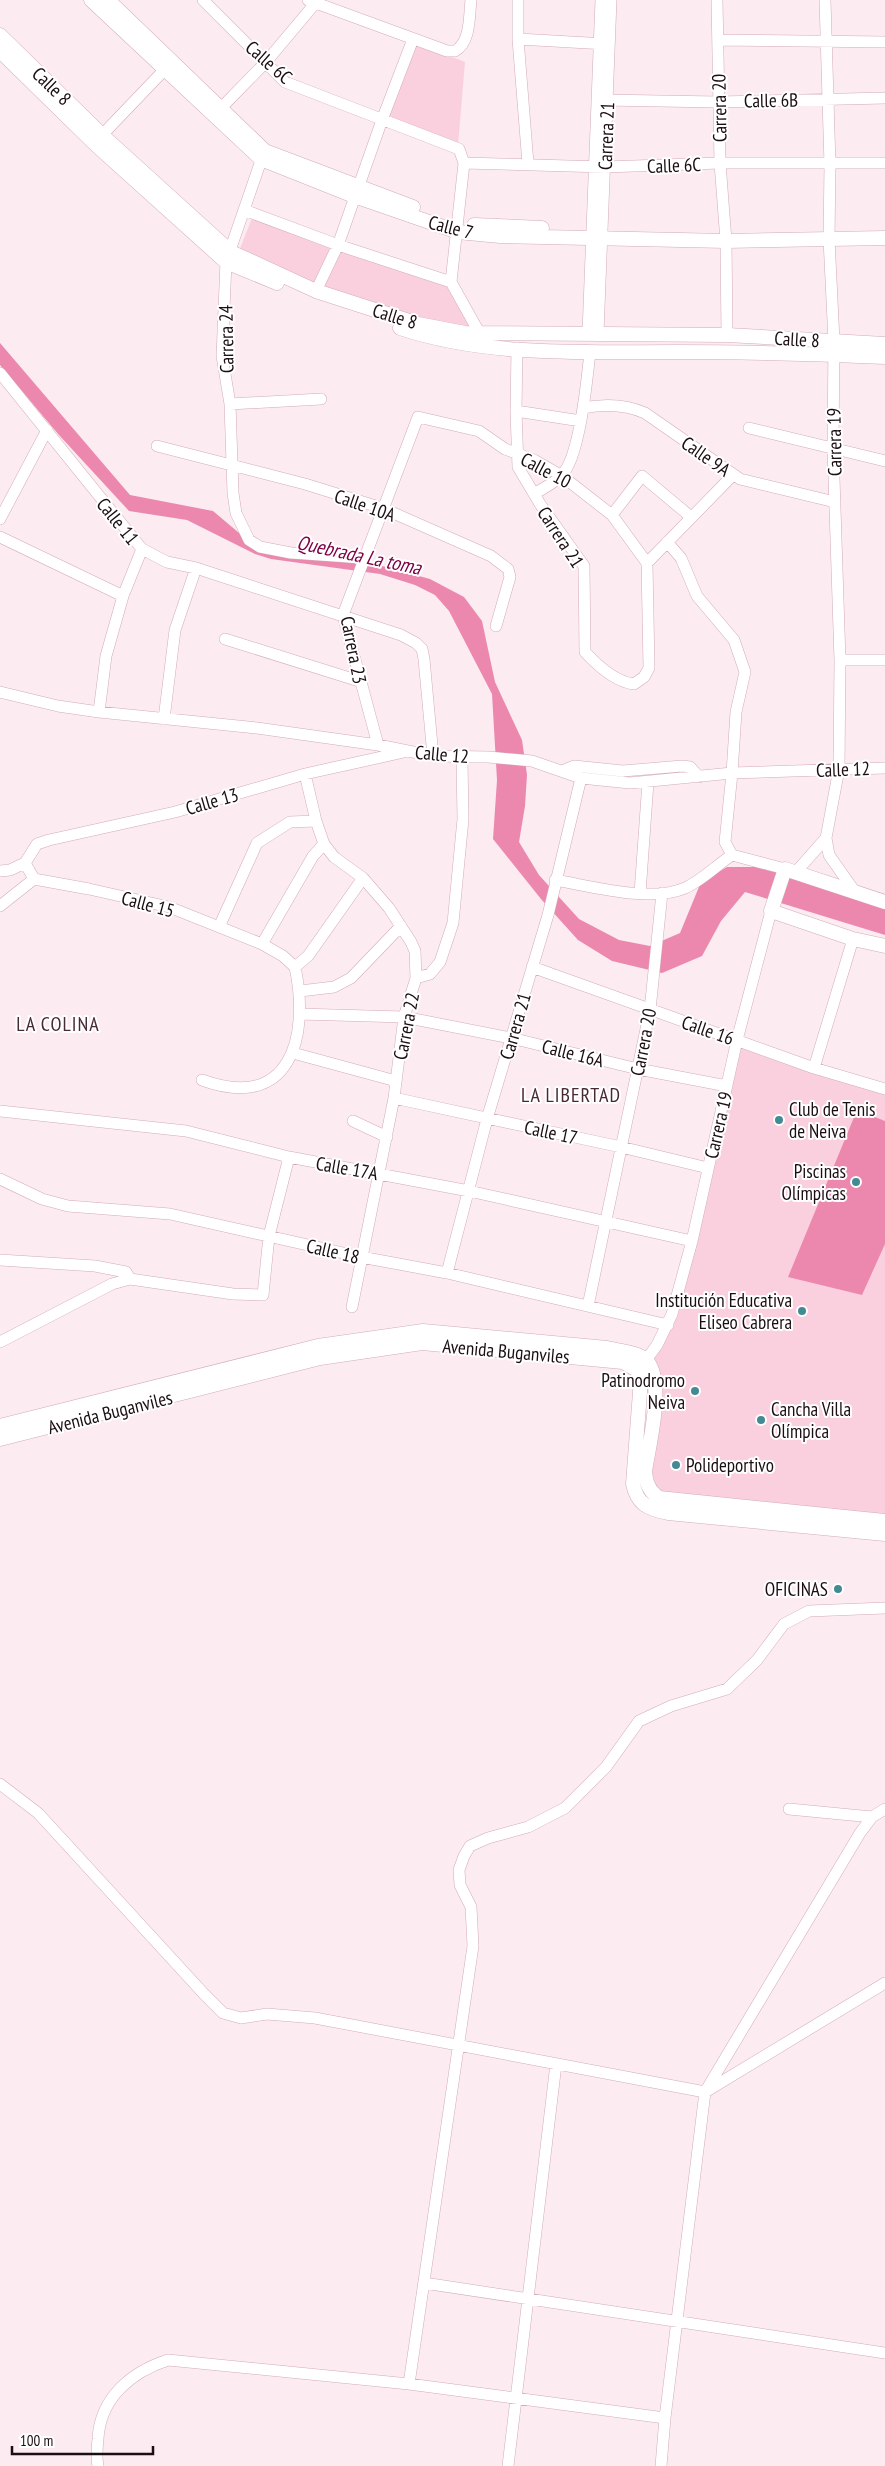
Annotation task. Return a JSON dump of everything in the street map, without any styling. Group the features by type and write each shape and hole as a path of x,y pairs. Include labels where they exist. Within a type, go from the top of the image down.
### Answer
{"main road":[{"name":"Calle 7","path":"91,0 222,107 263,155"},
{"name":"Calle 7","path":"108,0 169,65 263,155 356,192 458,228 598,235 726,237 829,235 885,238"},
{"name":"Calle 8","path":"0,35 228,257 316,291 418,324 443,330 480,334 727,335 834,348 885,357"},
{"name":"Calle 8","path":"0,51 96,145 228,257 321,301 414,333 464,344 590,352 834,348 885,344"},
{"name":"Calle 7","path":"829,235 885,228"},
{"path":"789,871 885,902"},
{"name":"Carrera 19","path":"773,907 789,871"},
{"path":"773,907 853,938 885,946"},
{"name":"Avenida Buganviles","path":"0,1426 318,1346 423,1331 607,1348 632,1353 642,1365"},
{"name":"Avenida Buganviles","path":"0,1439 320,1358 422,1343 642,1365"},
{"path":"642,1365 654,1374 656,1385 646,1482 652,1493 659,1498 885,1521"},
{"path":"642,1365 642,1391 633,1484 635,1495 647,1508 668,1513 885,1534"}],"street":[{"name":"Calle 6C","path":"202,0 286,82 459,149 464,163 600,166 720,163 830,165 885,163"},
{"path":"222,107 266,62 314,1 447,51 456,51 464,44 467,34 471,0"},
{"path":"518,0 518,39 528,164"},
{"name":"Carrera 21","path":"601,0 605,44"},
{"name":"Carrera 21","path":"593,333 605,44 611,0"},
{"name":"Carrera 20","path":"717,0 718,102 720,163 726,237 727,335"},
{"name":"Carrera 19","path":"789,871 826,838 839,769 840,660 833,448 834,348 829,235 830,165 825,0"},
{"path":"316,291 338,245 413,39"},
{"path":"518,39 605,44"},
{"path":"718,40 885,42"},
{"path":"102,135 169,65"},
{"name":"Calle 6B","path":"603,100 718,102 885,98"},
{"name":"Carrera 24","path":"263,155 228,257 222,356 230,404 236,513 248,540 260,547 290,553 363,559"},
{"path":"464,163 451,282 480,334"},
{"path":"244,210 338,245 451,282"},
{"path":"518,348 516,411 518,467 534,494"},
{"path":"562,476 568,467 581,421 590,352"},
{"name":"Calle 11","path":"0,373 126,532 142,549 167,562 196,568 343,615"},
{"path":"230,404 321,399"},
{"name":"Calle 9A","path":"583,408 611,406 634,408 733,475 747,482 835,502"},
{"path":"516,411 581,421"},
{"name":"Calle 10","path":"418,417 479,431 505,450 534,460 562,476 612,515 647,562"},
{"name":"Carrera 23","path":"378,744 359,681 343,615 418,417"},
{"path":"748,428 885,461"},
{"path":"0,519 47,430"},
{"name":"Calle 10A","path":"157,446 305,484 382,508 503,564 508,569 510,576 496,626"},
{"path":"647,562 733,475"},
{"name":"Carrera 21","path":"562,476 534,494 584,566 585,652 595,663 624,683 634,684 644,677 649,668 647,562"},
{"path":"612,515 642,476 691,517"},
{"path":"0,537 122,596"},
{"path":"667,542 681,558 697,596 725,626 734,640 745,672 736,712 725,842 732,855 789,871"},
{"path":"99,712 106,656 122,596 142,549"},
{"path":"164,719 175,630 196,568"},
{"path":"343,615 401,635 416,643 422,649 433,756"},
{"path":"225,639 359,681"},
{"path":"840,660 885,660"},
{"name":"Calle 12","path":"0,692 58,706 257,728 378,744 433,756 532,760 581,778 630,783 732,773 885,768"},
{"name":"Calle 13","path":"25,863 32,849 43,842 175,812 305,774 408,751"},
{"name":"Carrera 22","path":"352,1307 387,1138 404,1017 416,978 430,974 440,962 453,923 463,819 462,758"},
{"path":"562,771 574,766 623,771 682,766 690,767 700,777"},
{"path":"305,774 324,844 334,857 363,878 389,908 414,951 416,978"},
{"name":"Carrera 21","path":"447,1273 487,1119 548,915 581,778"},
{"path":"640,893 648,782"},
{"path":"219,927 257,843 290,822 316,820"},
{"path":"826,838 832,861 854,892"},
{"path":"262,944 313,856 324,844"},
{"path":"554,884 640,893 677,892 688,887 732,855"},
{"path":"0,871 10,870 25,863 34,879 0,906"},
{"path":"202,1080 234,1088 256,1086 271,1082 279,1076 293,1053 299,1014 300,991 295,967 308,956 363,878"},
{"name":"Calle 15","path":"34,879 89,889 169,908 262,944 282,956 295,967"},
{"name":"Carrera 20","path":"588,1306 650,1010 662,893"},
{"name":"Carrera 19","path":"642,1365 668,1325 692,1241 737,1040 773,907"},
{"path":"300,991 334,986 351,978 401,926"},
{"path":"814,1068 853,938"},
{"name":"Calle 16","path":"532,967 814,1068 885,1089"},
{"name":"Calle 16A","path":"299,1014 404,1017 511,1038 638,1069 727,1086"},
{"path":"293,1053 396,1080"},
{"name":"Calle 17","path":"394,1098 621,1147 708,1168"},
{"name":"Calle 17A","path":"0,1111 186,1131 289,1157 469,1191 692,1241"},
{"path":"353,1121 387,1138"},
{"path":"0,1342 112,1284 130,1279 233,1294 263,1295 269,1236 289,1157"},
{"name":"Calle 18","path":"0,1179 42,1199 68,1206 170,1214 361,1257 447,1273 668,1325"},
{"path":"0,1260 119,1269 126,1272 130,1279"},
{"path":"409,2384 460,2046 473,1946 471,1907 460,1885 458,1870 470,1846 488,1838 528,1827 565,1808 606,1767 639,1721 671,1706 727,1689 757,1660 784,1624 809,1611 885,1608"},
{"path":"0,1784 38,1813 197,1987 223,2012 241,2018 266,2014 315,2018 705,2092 885,1983"},
{"path":"661,2466 665,2418 705,2092 825,1891 872,1817 885,1808"},
{"path":"789,1809 872,1817"},
{"path":"508,2466 556,2064"},
{"path":"424,2283 885,2353"},
{"path":"873,2350 885,2348"},
{"path":"98,2466 96,2459 98,2425 113,2395 130,2377 149,2366 168,2360 409,2384 665,2418"}],"shaded area":[{"path":"414,42 465,62 458,145 384,118"},
{"path":"252,218 446,285 470,327 443,326 319,285 239,251"},
{"path":"0,343 130,495 213,511 257,548 350,562 371,563 430,579 464,597 482,621 495,682 522,740 527,775 525,806 519,842 539,875 579,919 619,940 650,946 680,933 701,882 727,867 756,867 803,878 885,904 885,935 745,892 721,921 702,956 662,973 612,961 578,940 541,899 493,839 497,780 492,694 449,611 435,595 415,585 380,574 271,559 255,554 187,520 129,511 59,435 0,365"},
{"path":"737,1040 885,1089 885,1521 659,1498 645,1471 654,1407 646,1361 668,1325"},
{"name":"Piscinas Olímpicas","path":"857,1110 885,1121 885,1244 862,1295 788,1277"}],"place":[{"name":"Club de Tenis de Neiva","path":"779,1120"},
{"name":"Piscinas Olímpicas","path":"856,1182"},
{"name":"Institución Educativa Eliseo Cabrera","path":"802,1311"},
{"name":"Patinodromo Neiva","path":"695,1391"},
{"name":"Cancha Villa Olímpica","path":"761,1420"},
{"name":"Polideportivo","path":"676,1465"},
{"name":"OFICINAS","path":"838,1589"}],"district":[{"name":"LA COLINA","path":"58,1024"},
{"name":"LA LIBERTAD","path":"571,1095"}],"water label":[{"name":"Quebrada La toma","path":"359,555"}]}
